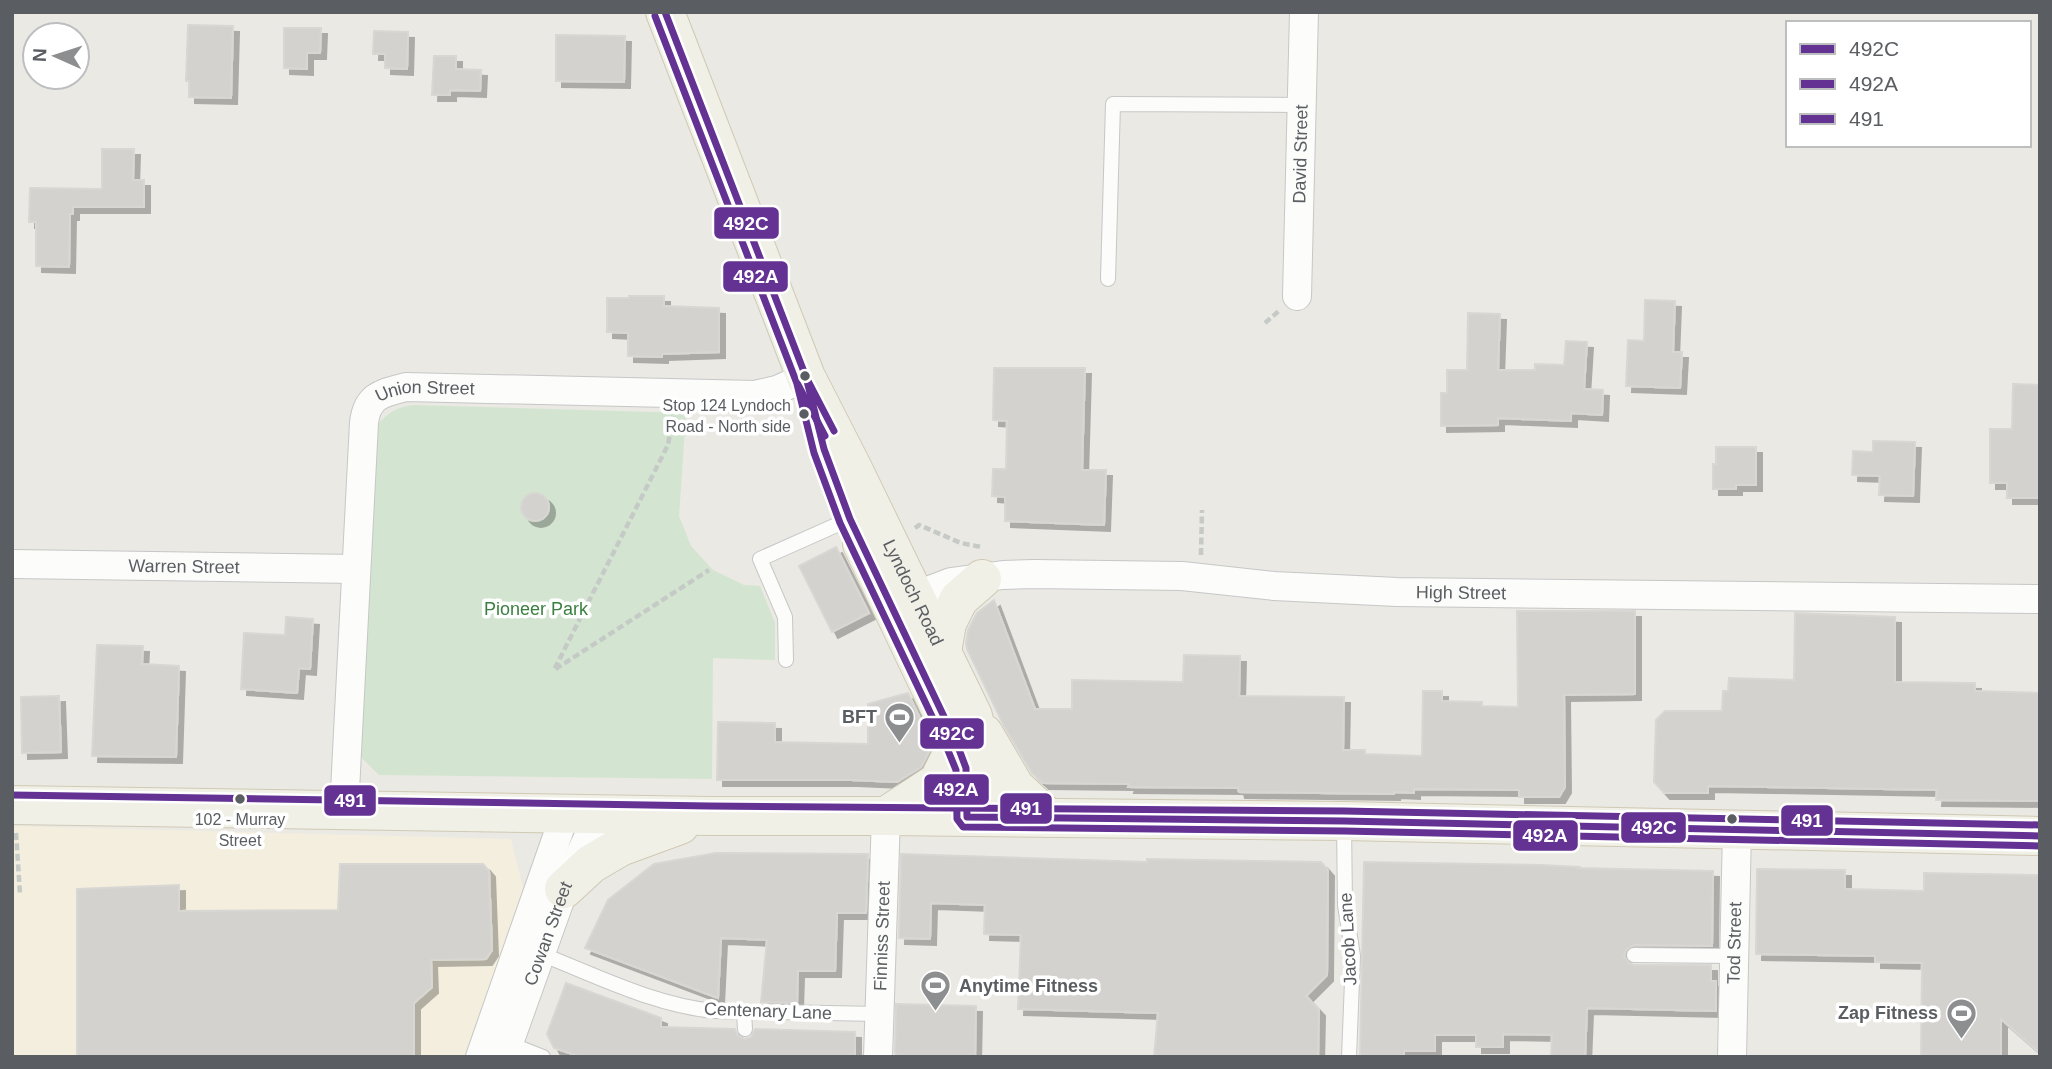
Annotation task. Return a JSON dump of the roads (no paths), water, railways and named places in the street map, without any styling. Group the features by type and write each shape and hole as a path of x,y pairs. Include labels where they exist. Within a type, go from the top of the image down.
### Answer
{"main road":[{"name":"Lyndoch Road","path":"665,12 806,377 903,601 965,730"},
{"name":"Lyndoch Road","path":"806,377 824,449 850,519 903,601 942,652 965,730 966,768 975,817"},
{"path":"942,652 947,622 959,599 982,579"},
{"path":"886,816 938,782 965,730 1015,787 1048,818"},
{"path":"14,819 344,810 1344,821 2040,836"},
{"path":"557,874 591,864 626,843 709,816"}],"street":[{"name":"David Street","path":"1297,296 1304,12"},
{"name":"Union Street","path":"344,810 365,412 377,396 406,387 755,395 778,390 806,377"},
{"name":"Warren Street","path":"12,564 356,569"},
{"name":"High Street","path":"903,601 951,582 1034,574 1182,576 1274,586 1397,592 2040,599"},
{"name":"Cowan Street","path":"495,1048 541,954 557,874 533,826 509,813"},
{"name":"Cowan Street","path":"495,1048 557,874 582,814"},
{"name":"Finniss Street","path":"878,1057 886,816"},
{"name":"Tod Street","path":"1732,1057 1737,829"}],"lane":[{"path":"1108,279 1113,104 1302,105"},
{"path":"786,660 785,617 760,559 850,519"},
{"name":"Jacob Lane","path":"1344,821 1345,905 1353,956 1349,1057"},
{"name":"Centenary Lane","path":"541,954 677,1006 715,1011 880,1014"},
{"path":"1634,955 1734,956"},
{"path":"744,1012 745,1029"},
{"path":"495,1048 543,1057"}],"place":[{"name":"Stop 124 Lyndoch Road - North side","path":"804,414"},
{"name":"BFT","path":"900,744"},
{"name":"102 - Murray Street","path":"240,799"},
{"name":"Anytime Fitness","path":"936,1013"},
{"name":"Zap Fitness","path":"1961,1040"}],"park label":[{"name":"Pioneer Park","path":"536,609"}]}
